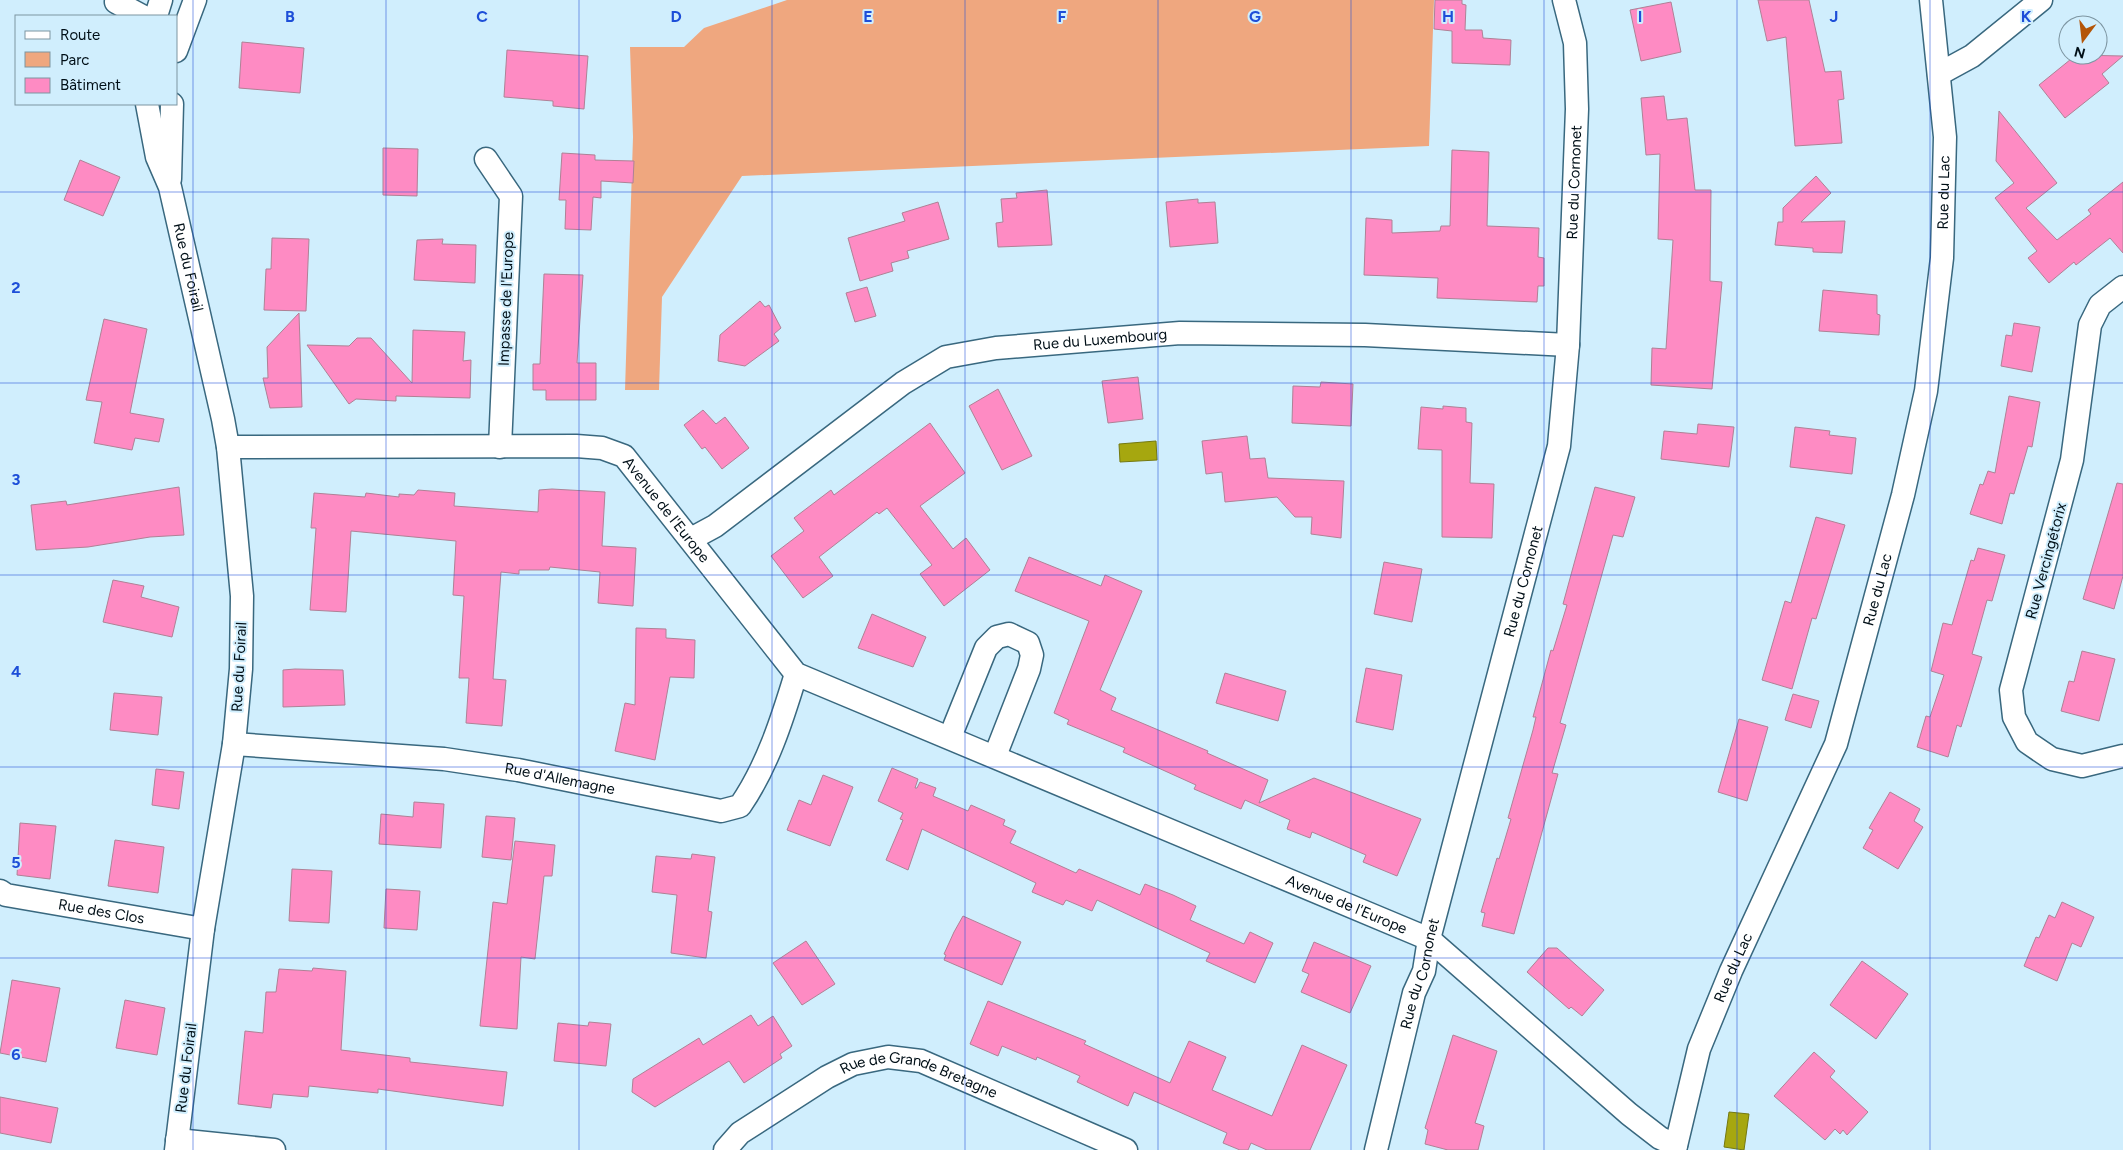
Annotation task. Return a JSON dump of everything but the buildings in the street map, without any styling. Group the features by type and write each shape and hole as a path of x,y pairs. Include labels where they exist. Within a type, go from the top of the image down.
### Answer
{"street":[{"path":"156,15 161,0"},
{"path":"178,46 195,0"},
{"name":"Rue du Cornonet","path":"1376,1150 1414,993 1424,971 1429,940 1559,446 1568,346 1577,109 1575,43 1564,0"},
{"name":"Rue du Lac","path":"1675,1148 1699,1049 1731,971 1836,744 1904,495 1926,391 1942,258 1945,137 1931,0"},
{"path":"1939,74 1972,56 2041,0"},
{"path":"118,6 140,15"},
{"name":"Rue du Foirail","path":"147,105 157,157 170,187 228,447 242,596 241,669 234,744 204,929 176,1145"},
{"name":"Rue du Foirail","path":"170,187 172,105"},
{"name":"Impasse de l'Europe","path":"486,159 511,196 500,447"},
{"name":"Rue Vercingétorix","path":"2123,287 2100,305 2090,325 2072,460 2011,690 2014,717 2027,742 2052,759 2082,766 2123,756"},
{"name":"Rue du Luxembourg","path":"690,539 715,526 903,383 946,357 996,348 1180,333 1365,335 1568,346"},
{"name":"Avenue de l'Europe","path":"228,447 602,448 624,456 796,674 1429,940 1629,1114 1675,1148"},
{"path":"950,738 986,648 997,637 1009,634 1028,643 1032,655 1030,668 995,756"},
{"name":"Rue d'Allemagne","path":"234,744 444,760 518,770 721,811 740,806 752,788 773,741 796,674"},
{"name":"Rue des Clos","path":"0,891 6,895 204,929"},
{"name":"Rue de Grande Bretagne","path":"725,1150 740,1133 827,1077 853,1064 888,1057 921,1060 1126,1150"},
{"path":"176,1145 274,1150"}],"green space":[{"path":"787,0 1434,0 1429,146 742,176 662,297 659,390 625,390 633,137 630,47 684,47 704,28"}],"shaded area":[{"path":"1156,441 1157,460 1120,462 1119,444"},
{"path":"1729,1112 1749,1114 1744,1150 1724,1147"}]}
